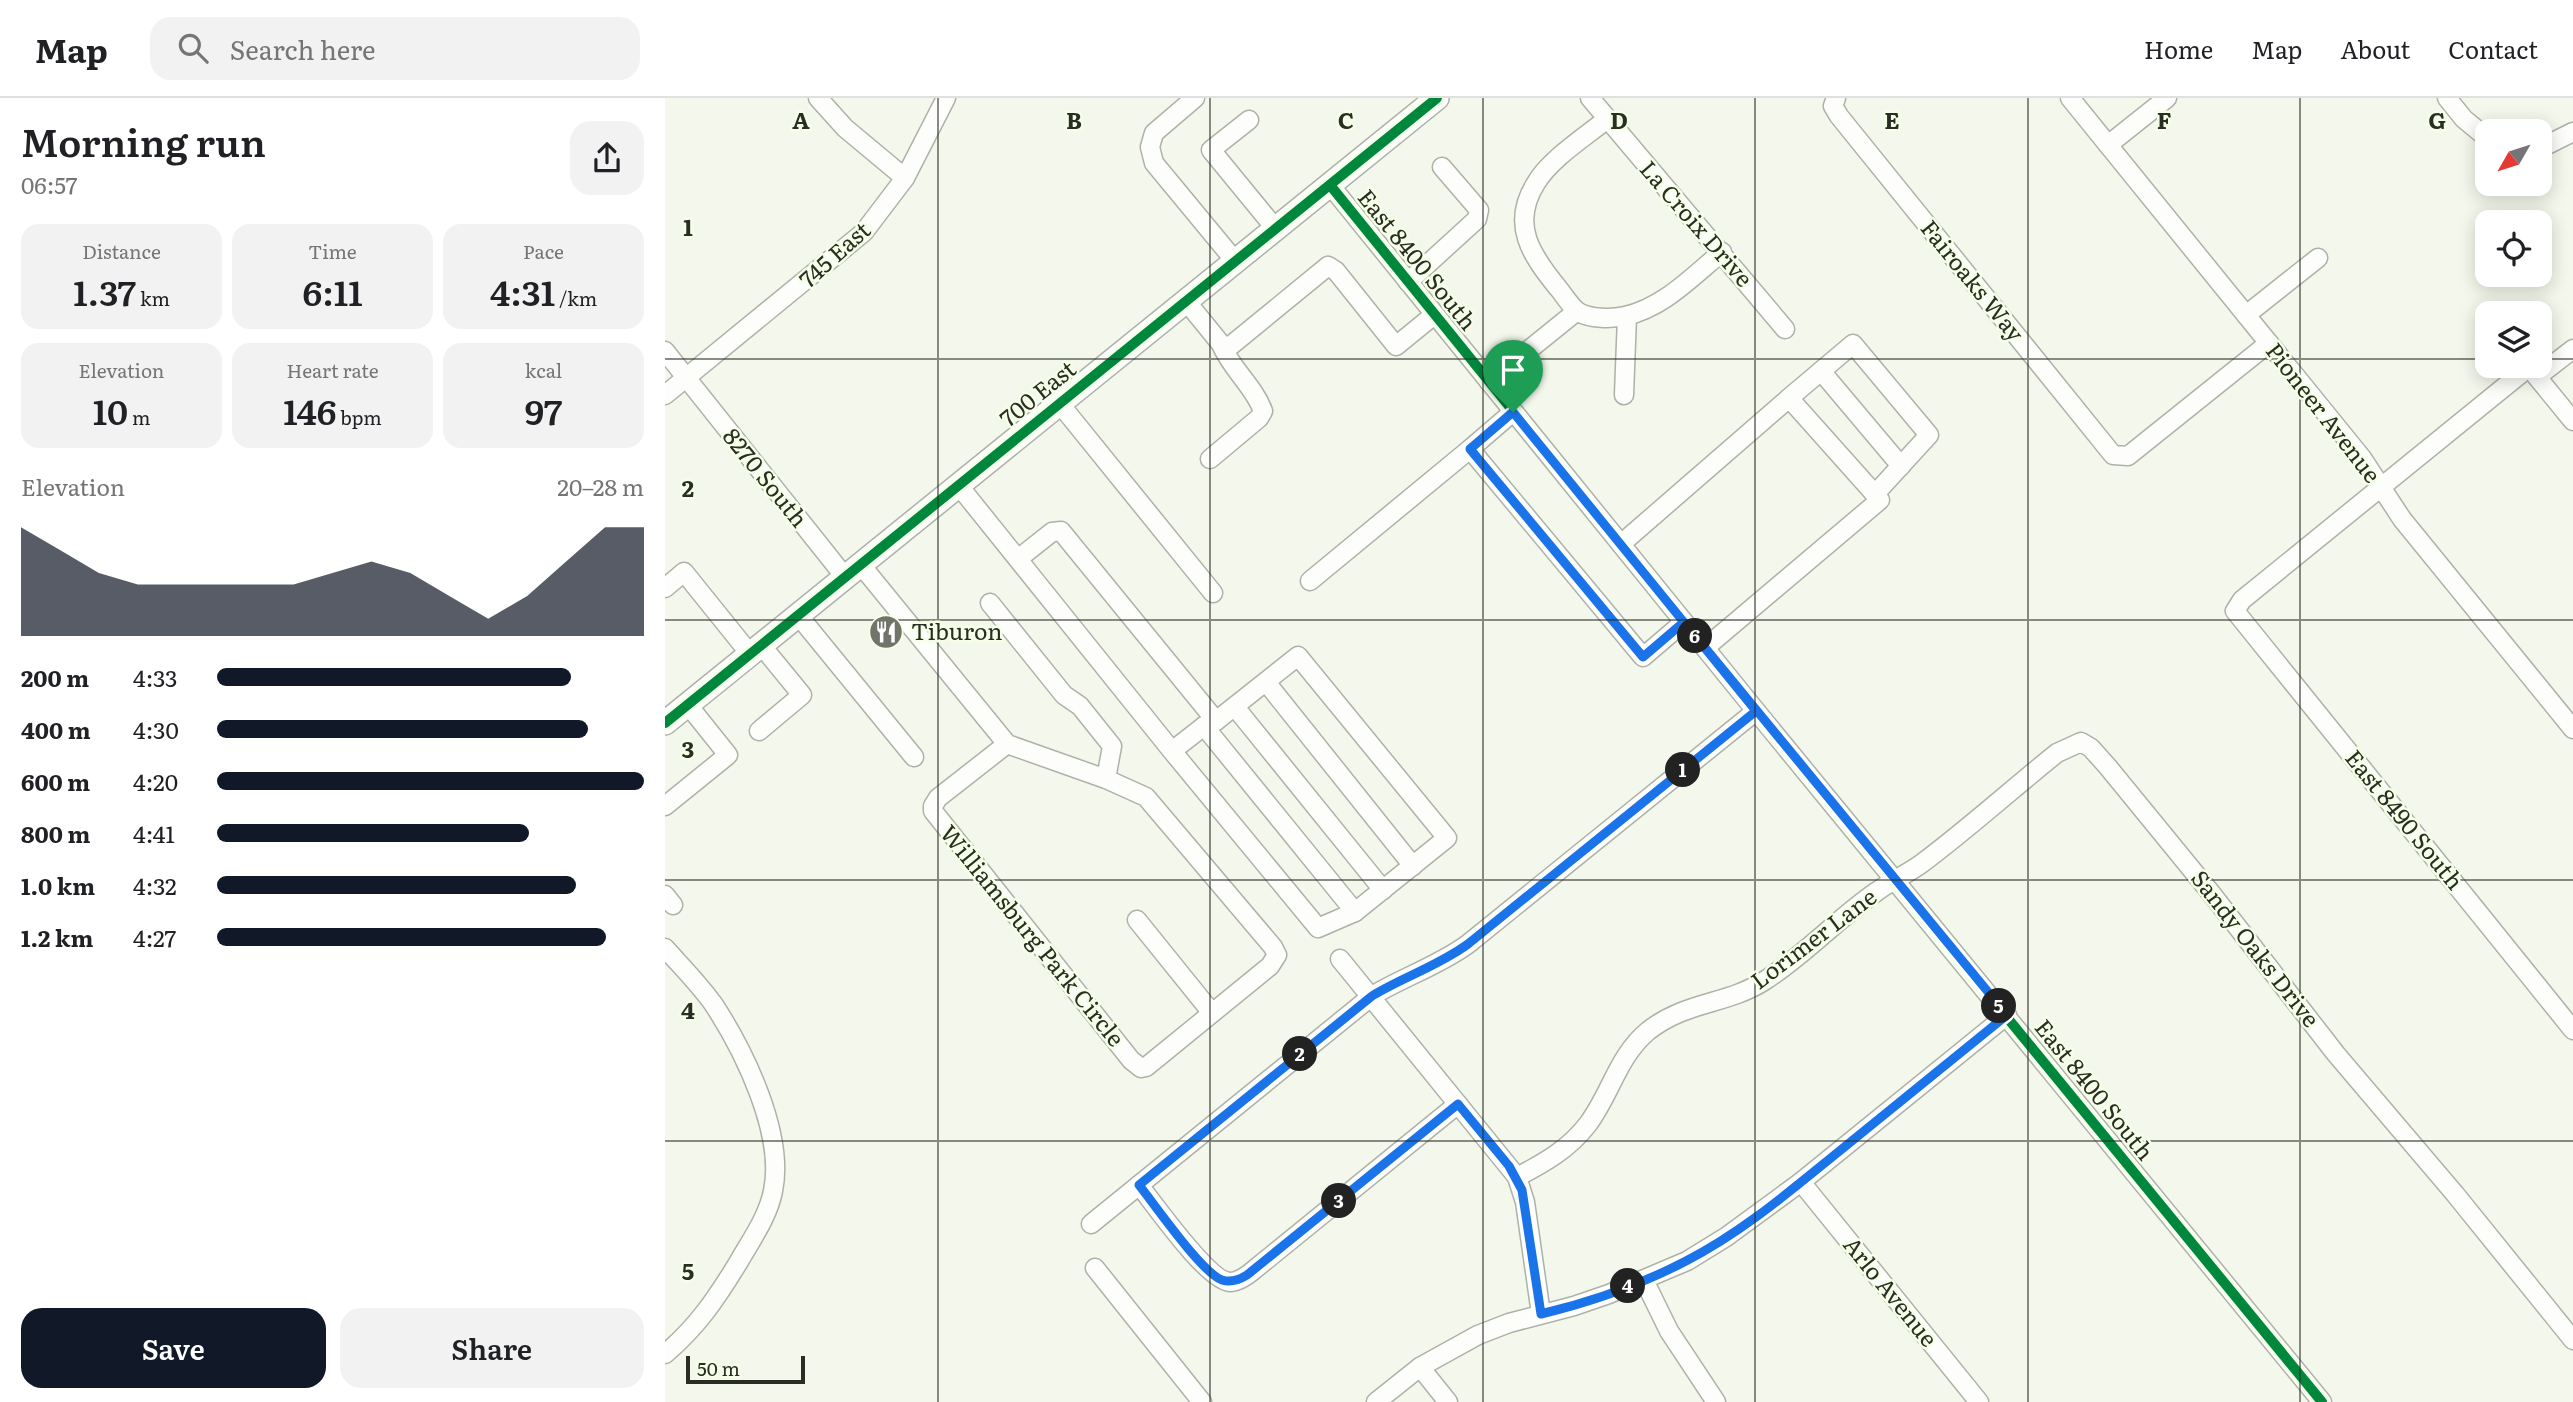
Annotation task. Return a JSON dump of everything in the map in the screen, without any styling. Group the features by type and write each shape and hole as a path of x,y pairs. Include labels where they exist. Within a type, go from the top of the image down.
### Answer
{"main road":[{"name":"700 East","path":"665,723 1330,186 1429,101"}],"street":[{"path":"818,98 845,128 905,178"},
{"name":"745 East","path":"665,395 847,248 880,213 905,178 946,98"},
{"path":"1195,98 1154,133 1151,156 1235,261"},
{"name":"La Croix Drive","path":"1590,98 1785,329"},
{"name":"Fairoaks Way","path":"1836,98 1833,106 1839,116 2113,455 2128,456 2269,344"},
{"name":"Pioneer Avenue","path":"2070,98 2362,458 2402,519 2573,729"},
{"path":"2108,145 2167,98"},
{"path":"2447,98 2475,128"},
{"path":"1607,119 1536,182 1527,202 1524,224 1532,256 1577,311 1607,318 1626,316 1658,303 1722,252"},
{"path":"1249,120 1211,150 1275,228"},
{"path":"2552,142 2573,132"},
{"path":"1408,282 1477,219 1479,210 1442,167"},
{"name":"East 8400 South","path":"1330,186 2322,1402"},
{"path":"2246,315 2318,258"},
{"path":"1221,344 1229,347 1328,266 1336,271 1397,346 1434,315"},
{"path":"1186,301 1221,344 1227,359 1260,402 1263,411 1259,418 1210,459"},
{"path":"1489,382 1577,311"},
{"path":"1624,395 1626,316"},
{"path":"1621,544 1853,344 1929,435 1875,494"},
{"path":"2552,365 2573,349"},
{"name":"8270 South","path":"665,351 685,379 853,571"},
{"path":"1821,371 1901,466"},
{"path":"2381,487 2515,378"},
{"path":"2538,378 2573,421"},
{"path":"1705,648 1880,500 1789,398"},
{"path":"1060,404 1213,593"},
{"path":"1310,581 1513,412"},
{"path":"1470,449 1643,657 1684,622"},
{"path":"959,486 1172,751 1318,928 1355,912 1447,838 1298,656 1235,707 1172,751"},
{"name":"East 8490 South","path":"2381,487 2242,600 2235,611 2573,1030"},
{"path":"1018,559 1052,532 1061,531 1355,912"},
{"path":"853,571 1007,744"},
{"path":"665,588 684,572 755,650 802,695 759,731"},
{"path":"990,603 1064,695 1080,706 1112,746 1106,779"},
{"path":"798,615 914,757"},
{"path":"1266,682 1413,866"},
{"path":"665,806 729,755 688,705"},
{"path":"1235,707 1383,890"},
{"path":"1091,1224 1372,996 1409,975 1446,959 1468,944 1756,711"},
{"name":"Sandy Oaks Drive","path":"1895,880 1920,865 2057,753 2081,742 2091,748 2211,893 2336,1054 2455,1194 2573,1340"},
{"name":"Williamsburg Park Circle","path":"1007,744 1106,779 1146,797 1277,955 1270,966 1152,1064 1141,1068 936,816 933,806 938,798 1007,744"},
{"name":"Lorimer Lane","path":"1517,1177 1558,1154 1575,1139 1600,1104 1620,1063 1648,1031 1689,1007 1738,994 1766,980 1876,892 1895,880"},
{"path":"1136,920 1212,1013"},
{"path":"665,948 713,1004 747,1064 767,1116 774,1160 774,1190 763,1218 711,1306 696,1326 665,1354"},
{"path":"1340,959 1517,1177 1525,1202 1541,1314"},
{"path":"1376,1402 1420,1367 1478,1335 1509,1323 1574,1306 1644,1280 1686,1261 1726,1237 1801,1182 2007,1015"},
{"path":"1139,1185 1206,1269 1221,1280 1239,1280 1458,1104"},
{"name":"Arlo Avenue","path":"1801,1182 1979,1402"},
{"path":"1095,1268 1202,1402"},
{"path":"1644,1280 1669,1331 1716,1402"},
{"path":"1420,1367 1448,1402"}],"cycle path":[{"path":"665,723 1437,98"},
{"path":"1330,185 1756,711 2322,1402"}],"place":[{"name":"Tiburon","path":"886,632"}],"route":[{"path":"1513,412 1470,449 1643,657 1684,622 2007,1015 1801,1182 1726,1237 1686,1261 1574,1306 1541,1314 1525,1202 1517,1177 1458,1104 1247,1275 1230,1282 1221,1280 1206,1269 1139,1185 1372,996 1453,955 1468,944 1756,711 1684,622 1621,544 1513,412"}]}
